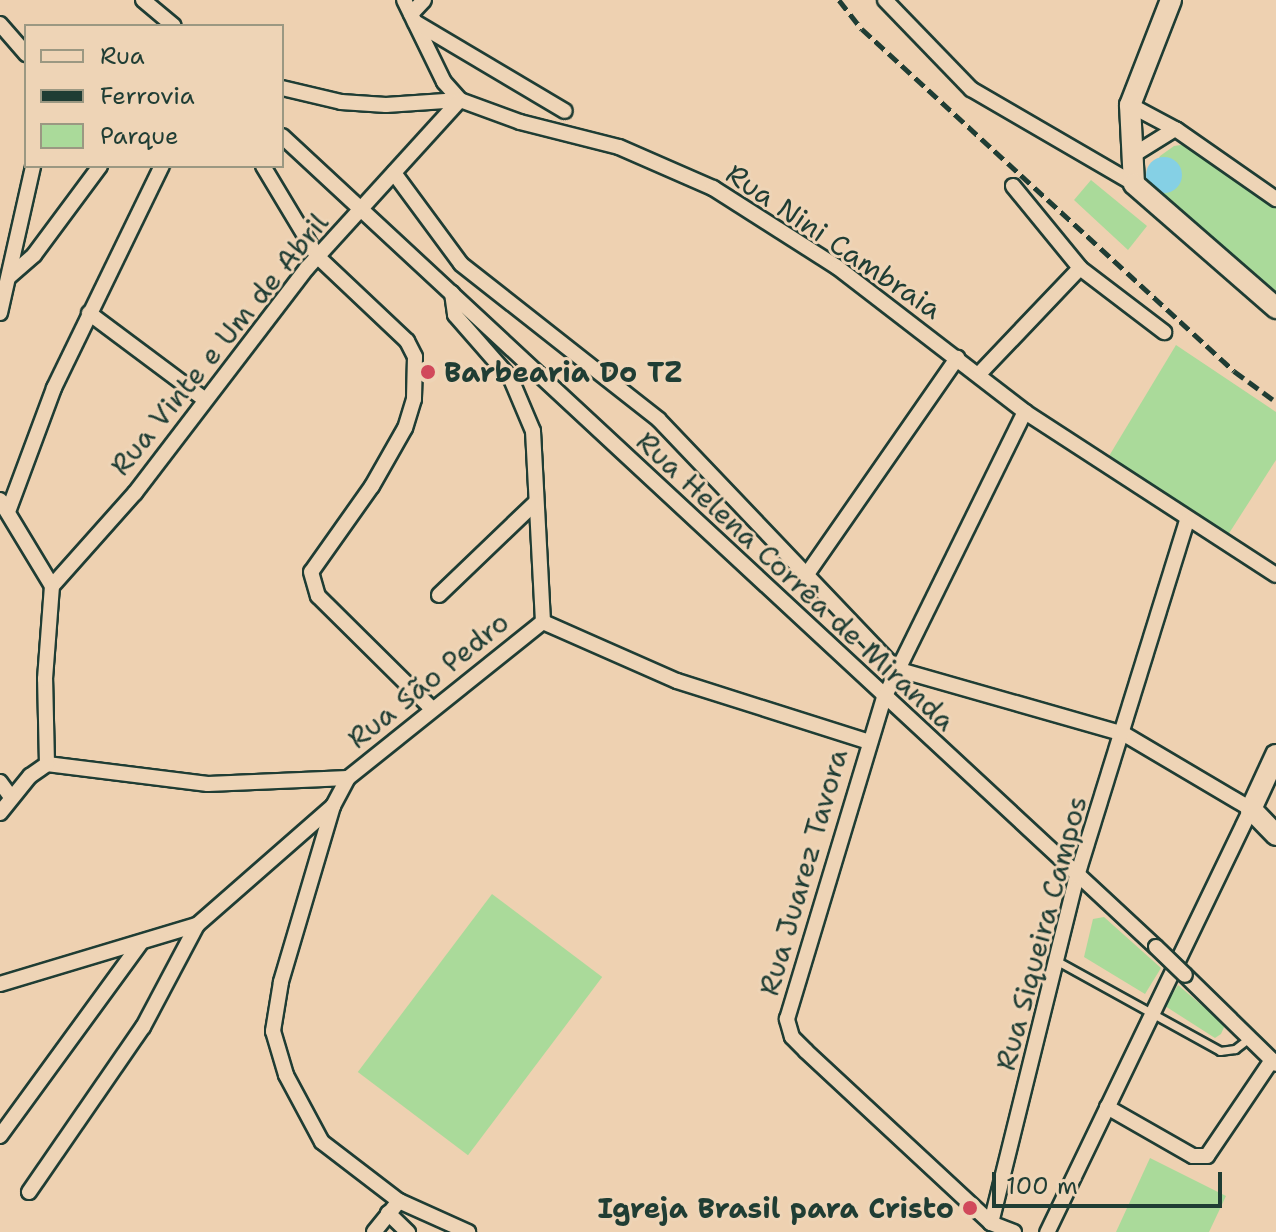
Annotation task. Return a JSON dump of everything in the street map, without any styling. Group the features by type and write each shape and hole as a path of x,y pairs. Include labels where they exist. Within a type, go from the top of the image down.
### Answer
{"main road":[{"path":"1170,7 1130,105 1130,157 1134,184 1276,308"},
{"path":"1276,755 1251,809 1276,835"}],"street":[{"path":"143,0 172,24"},
{"path":"404,0 444,82 460,100"},
{"path":"413,18 424,0"},
{"path":"885,0 971,89 1134,184"},
{"path":"413,18 565,111"},
{"path":"0,24 24,52"},
{"path":"284,88 371,104 423,106 460,100"},
{"name":"Rua Vinte e Um de Abril","path":"52,586 135,493 204,399 317,256 460,100"},
{"name":"Rua Nini Cambraia","path":"460,100 520,122 619,147 713,188 837,267 980,373 1025,412 1276,575"},
{"path":"1130,105 1175,129 1276,199"},
{"path":"1130,157 1175,129"},
{"name":"Rua Helena Corrêa de Miranda","path":"284,138 884,698 1156,947 1274,1062"},
{"path":"0,313 33,168"},
{"path":"10,276 34,255 99,168"},
{"path":"0,813 10,796 47,764 45,679 52,586 5,504 89,313 161,168"},
{"path":"264,168 317,256 407,341 415,357 414,399 405,428 372,486 311,572 318,596 432,709"},
{"path":"394,173 461,264 659,420 805,577 896,669 1124,734 1251,809 1047,1232"},
{"path":"1013,186 1080,268 1164,332"},
{"path":"980,373 1080,268"},
{"path":"452,293 455,315 511,379 536,441 535,503 543,622 677,681 869,742"},
{"path":"89,313 204,399"},
{"path":"805,577 957,358"},
{"name":"Rua Juarez Tavora","path":"1014,1232 993,1227 792,1037 787,1019 884,698 1025,412"},
{"path":"439,595 535,503"},
{"name":"Rua Siqueira Campos","path":"993,1227 1059,962 1077,876 1124,734 1187,520"},
{"name":"Rua São Pedro","path":"47,764 208,784 348,778 543,622"},
{"path":"348,778 333,806 281,982 273,1031 286,1075 322,1142 399,1201 468,1232"},
{"path":"0,782 10,796"},
{"path":"29,1192 143,1027 197,925 333,806"},
{"path":"0,984 26,972 140,944 197,925"},
{"path":"0,1136 140,944"},
{"path":"1107,1107 1193,1156 1207,1156 1274,1062"},
{"path":"374,1232 399,1201"},
{"path":"388,1213 408,1232"}],"lane":[{"path":"1059,962 1220,1051 1235,1049 1249,1038"}],"green space":[{"path":"1194,143 1276,206 1276,303 1156,194 1155,166 1160,156 1174,146"},
{"path":"1091,180 1147,226 1128,250 1074,200"},
{"path":"1176,345 1276,412 1276,460 1226,538 1106,461"},
{"path":"492,894 602,977 468,1155 358,1072"},
{"path":"1104,917 1161,968 1145,994 1084,957 1093,919"},
{"path":"1178,985 1225,1025 1221,1034 1215,1038 1165,1006"},
{"path":"1150,1158 1226,1196 1209,1232 1116,1232"}],"water":[{"path":"1164,157 1177,162 1182,175 1177,188 1164,193 1151,188 1146,175 1151,162"}],"railway":[{"path":"839,0 862,29 1234,371 1276,402"}],"place":[{"name":"Barbearia Do TZ","path":"428,372"},
{"name":"Igreja Brasil para Cristo","path":"970,1208"}]}
